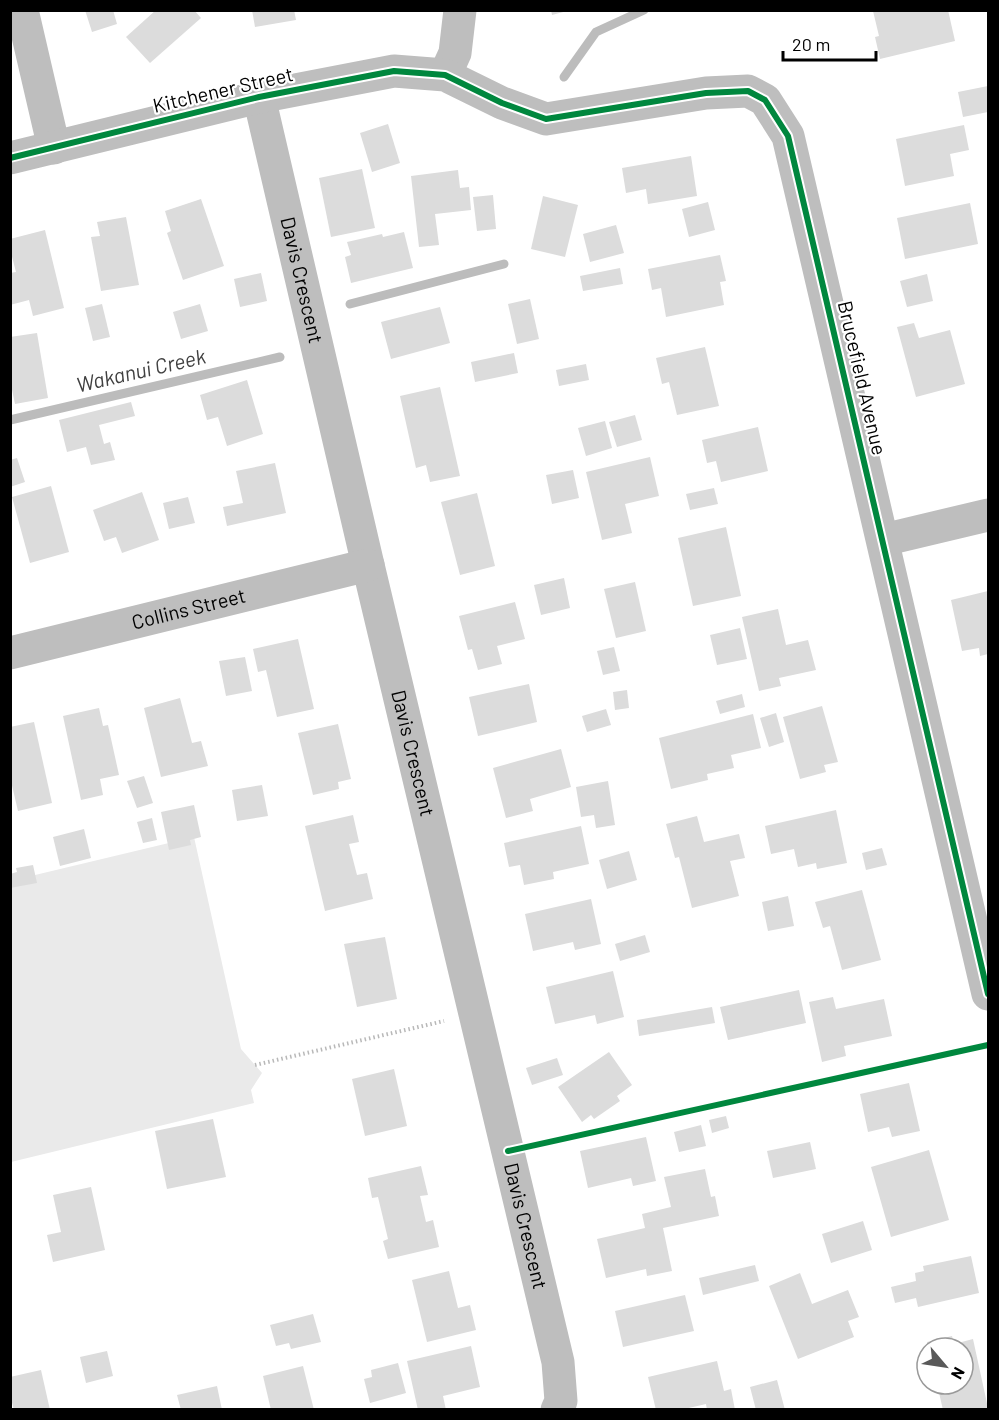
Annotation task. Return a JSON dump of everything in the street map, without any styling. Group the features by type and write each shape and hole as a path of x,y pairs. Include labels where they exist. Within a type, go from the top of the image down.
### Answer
{"street":[{"path":"22,10 54,148"},
{"path":"445,75 455,53 460,10"},
{"name":"Kitchener Street","path":"10,158 259,97 394,71 445,75"},
{"name":"Brucefield Avenue","path":"445,75 502,103 546,119 706,93 748,91 765,100 788,136 988,994"},
{"name":"Davis Crescent","path":"259,97 558,1362 561,1401 557,1410"},
{"path":"883,540 988,515"},
{"name":"Collins Street","path":"10,653 368,565"}],"path":[{"path":"255,1065 476,1013"}],"shaded area":[{"path":"194,837 241,1049 262,1073 251,1090 254,1103 11,1162 10,881"}],"building":[{"path":"85,10 113,10 117,24 92,32"},
{"path":"156,10 194,10 201,18 150,63 126,37"},
{"path":"252,10 294,10 296,20 255,27"},
{"path":"551,10 567,10 567,11 552,15"},
{"path":"948,10 955,41 880,59 875,37 879,36 873,11"},
{"path":"988,86 988,112 963,117 958,92"},
{"path":"388,124 400,163 372,172 360,133"},
{"path":"964,125 969,150 950,154 954,176 905,186 896,139"},
{"path":"691,156 697,196 648,204 646,189 626,193 622,168"},
{"path":"362,169 375,228 331,237 319,178"},
{"path":"458,170 460,188 469,187 471,210 435,214 439,245 419,247 411,176"},
{"path":"493,195 496,229 477,231 473,197"},
{"path":"543,196 578,205 565,257 531,249"},
{"path":"201,199 224,266 183,280 167,233 171,231 165,211"},
{"path":"708,202 715,230 689,237 682,209"},
{"path":"970,203 978,244 905,259 897,218"},
{"path":"126,217 139,285 101,291 91,237 100,236 97,222"},
{"path":"616,225 624,253 590,262 583,234"},
{"path":"45,230 64,308 33,316 29,300 10,305 10,273 16,272 10,239"},
{"path":"404,232 413,268 351,283 345,257 351,255 347,242 382,234 383,237"},
{"path":"720,255 726,281 720,282 724,305 666,317 661,288 652,290 648,269"},
{"path":"620,268 623,284 583,291 580,276"},
{"path":"261,273 267,301 240,307 234,279"},
{"path":"927,274 933,301 907,307 900,281"},
{"path":"530,299 539,339 517,344 508,304"},
{"path":"102,304 110,337 93,341 85,308"},
{"path":"200,304 208,331 181,339 173,312"},
{"path":"440,307 450,343 391,359 381,322"},
{"path":"914,323 919,338 950,330 965,384 916,397 897,327"},
{"path":"37,333 48,398 15,404 10,380 10,337"},
{"path":"705,347 719,406 677,415 669,382 662,384 656,358"},
{"path":"514,353 518,373 475,382 471,362"},
{"path":"586,364 589,380 559,386 556,370"},
{"path":"247,380 263,434 227,446 218,417 207,420 200,395"},
{"path":"440,387 460,476 430,482 426,465 416,468 400,396"},
{"path":"131,402 135,416 99,425 104,444 110,442 115,460 91,465 86,447 67,452 59,420"},
{"path":"635,415 642,440 617,447 609,422"},
{"path":"605,421 612,448 586,456 578,428"},
{"path":"758,427 768,471 721,482 716,461 707,463 702,440"},
{"path":"650,457 659,496 625,504 632,533 602,540 586,472"},
{"path":"17,458 25,482 10,487 10,460"},
{"path":"275,463 286,513 227,526 223,507 243,503 236,471"},
{"path":"573,470 579,498 552,504 546,475"},
{"path":"51,486 69,552 30,563 12,497"},
{"path":"714,488 718,504 690,510 686,494"},
{"path":"142,492 159,540 122,553 116,537 104,541 93,510"},
{"path":"477,493 495,566 460,575 441,502"},
{"path":"188,497 195,523 169,529 163,503"},
{"path":"726,527 741,596 693,606 678,538"},
{"path":"564,578 570,608 541,615 534,585"},
{"path":"635,582 646,631 616,638 604,589"},
{"path":"988,591 988,654 980,656 979,648 962,651 951,600"},
{"path":"515,602 525,639 497,646 502,664 478,670 472,649 468,650 459,616"},
{"path":"778,609 786,645 808,640 816,670 779,678 781,686 759,691 742,617"},
{"path":"740,628 747,659 717,665 710,635"},
{"path":"298,639 314,709 277,717 266,670 258,672 253,649"},
{"path":"614,647 620,671 603,675 597,651"},
{"path":"245,657 252,691 226,696 219,661"},
{"path":"529,684 537,722 478,736 469,697"},
{"path":"627,690 629,708 615,710 613,692"},
{"path":"742,694 745,707 720,714 716,701"},
{"path":"180,698 192,743 201,741 208,766 161,777 144,708"},
{"path":"822,706 838,762 824,765 826,772 800,779 783,717"},
{"path":"99,708 103,726 108,725 119,775 100,779 103,795 81,800 63,716"},
{"path":"606,709 611,725 587,732 582,716"},
{"path":"776,713 784,742 769,747 760,718"},
{"path":"753,714 761,748 731,755 734,768 707,774 708,780 671,789 659,738"},
{"path":"34,722 52,803 18,811 10,777 10,727"},
{"path":"338,724 351,779 338,782 339,789 313,795 298,733"},
{"path":"561,749 571,787 530,799 533,811 506,818 493,768"},
{"path":"144,776 153,803 137,808 127,781"},
{"path":"608,781 615,825 596,828 594,815 581,817 576,787"},
{"path":"262,785 268,816 237,821 232,790"},
{"path":"194,805 201,837 190,840 191,845 169,850 161,812"},
{"path":"836,810 847,863 817,869 816,863 798,867 794,849 771,854 765,826"},
{"path":"353,815 359,842 349,844 357,875 367,873 373,899 325,911 305,826"},
{"path":"697,816 704,842 739,834 745,858 730,861 739,896 692,908 679,857 675,858 666,824"},
{"path":"152,818 157,840 143,843 137,822"},
{"path":"581,826 589,864 553,872 554,879 524,885 520,865 509,867 504,843"},
{"path":"84,829 91,858 60,866 53,837"},
{"path":"882,848 887,865 866,870 862,853"},
{"path":"629,851 637,880 607,889 599,860"},
{"path":"33,865 37,883 10,888 10,874 17,872 16,868"},
{"path":"862,890 881,960 842,970 830,926 823,928 815,902"},
{"path":"788,896 794,926 768,931 762,902"},
{"path":"591,899 601,944 575,950 573,942 533,951 525,914"},
{"path":"645,935 650,952 620,961 615,944"},
{"path":"385,937 397,999 357,1007 344,944"},
{"path":"613,971 624,1017 597,1024 595,1015 555,1024 546,987"},
{"path":"799,990 806,1023 728,1040 720,1007"},
{"path":"833,997 836,1009 884,999 892,1036 844,1046 846,1056 822,1062 809,1002"},
{"path":"712,1007 715,1023 639,1036 637,1020"},
{"path":"609,1052 632,1085 617,1096 620,1101 594,1119 591,1115 582,1122 558,1087"},
{"path":"557,1058 563,1075 532,1085 526,1068"},
{"path":"394,1069 407,1126 365,1136 352,1079"},
{"path":"909,1083 920,1131 892,1137 889,1127 868,1132 860,1094"},
{"path":"726,1116 729,1128 712,1133 709,1120"},
{"path":"213,1119 226,1177 167,1189 155,1131"},
{"path":"701,1125 706,1146 679,1152 674,1132"},
{"path":"646,1137 656,1181 633,1186 631,1178 588,1188 580,1151"},
{"path":"810,1142 816,1169 773,1178 767,1151"},
{"path":"929,1150 949,1220 891,1237 871,1167"},
{"path":"421,1166 428,1195 420,1196 426,1222 433,1220 439,1247 388,1259 383,1241 388,1239 378,1197 372,1198 368,1178"},
{"path":"705,1169 711,1197 715,1196 719,1216 663,1228 672,1271 647,1276 646,1269 606,1278 597,1239 645,1228 642,1214 671,1207 664,1177"},
{"path":"91,1187 105,1250 53,1262 47,1235 61,1232 53,1195"},
{"path":"863,1221 872,1250 831,1263 822,1234"},
{"path":"971,1256 979,1293 918,1307 916,1298 895,1303 891,1287 916,1281 915,1273 924,1271 923,1266"},
{"path":"755,1265 759,1281 703,1295 699,1278"},
{"path":"449,1271 458,1308 470,1305 476,1330 427,1342 412,1280"},
{"path":"800,1273 812,1304 848,1290 859,1317 848,1321 854,1337 798,1359 769,1286"},
{"path":"685,1295 694,1331 623,1347 615,1311"},
{"path":"313,1314 321,1342 291,1349 289,1343 276,1346 270,1325"},
{"path":"471,1346 480,1387 443,1396 446,1410 418,1410 407,1361"},
{"path":"975,1348 988,1408 943,1410 940,1396 975,1396"},
{"path":"107,1351 113,1376 86,1383 80,1357"},
{"path":"717,1361 724,1391 731,1389 735,1410 707,1410 706,1404 680,1410 656,1410 648,1377"},
{"path":"398,1363 406,1393 370,1403 364,1379 372,1377 371,1370"},
{"path":"303,1366 314,1410 271,1410 263,1376"},
{"path":"41,1370 50,1410 14,1410 10,1395 10,1377"},
{"path":"777,1380 785,1410 756,1410 750,1387"},
{"path":"217,1386 222,1410 181,1410 177,1395"}],"waterway":[{"name":"Wakanui Creek","path":"564,77 596,32 644,10"},
{"name":"Wakanui Creek","path":"350,304 504,264"},
{"name":"Wakanui Creek","path":"10,420 280,357"}],"cycle path":[{"path":"10,158 259,97 394,71 445,75 502,103 546,119 706,93 748,91 765,100 788,136 988,994"},
{"path":"508,1151 988,1045"}]}
